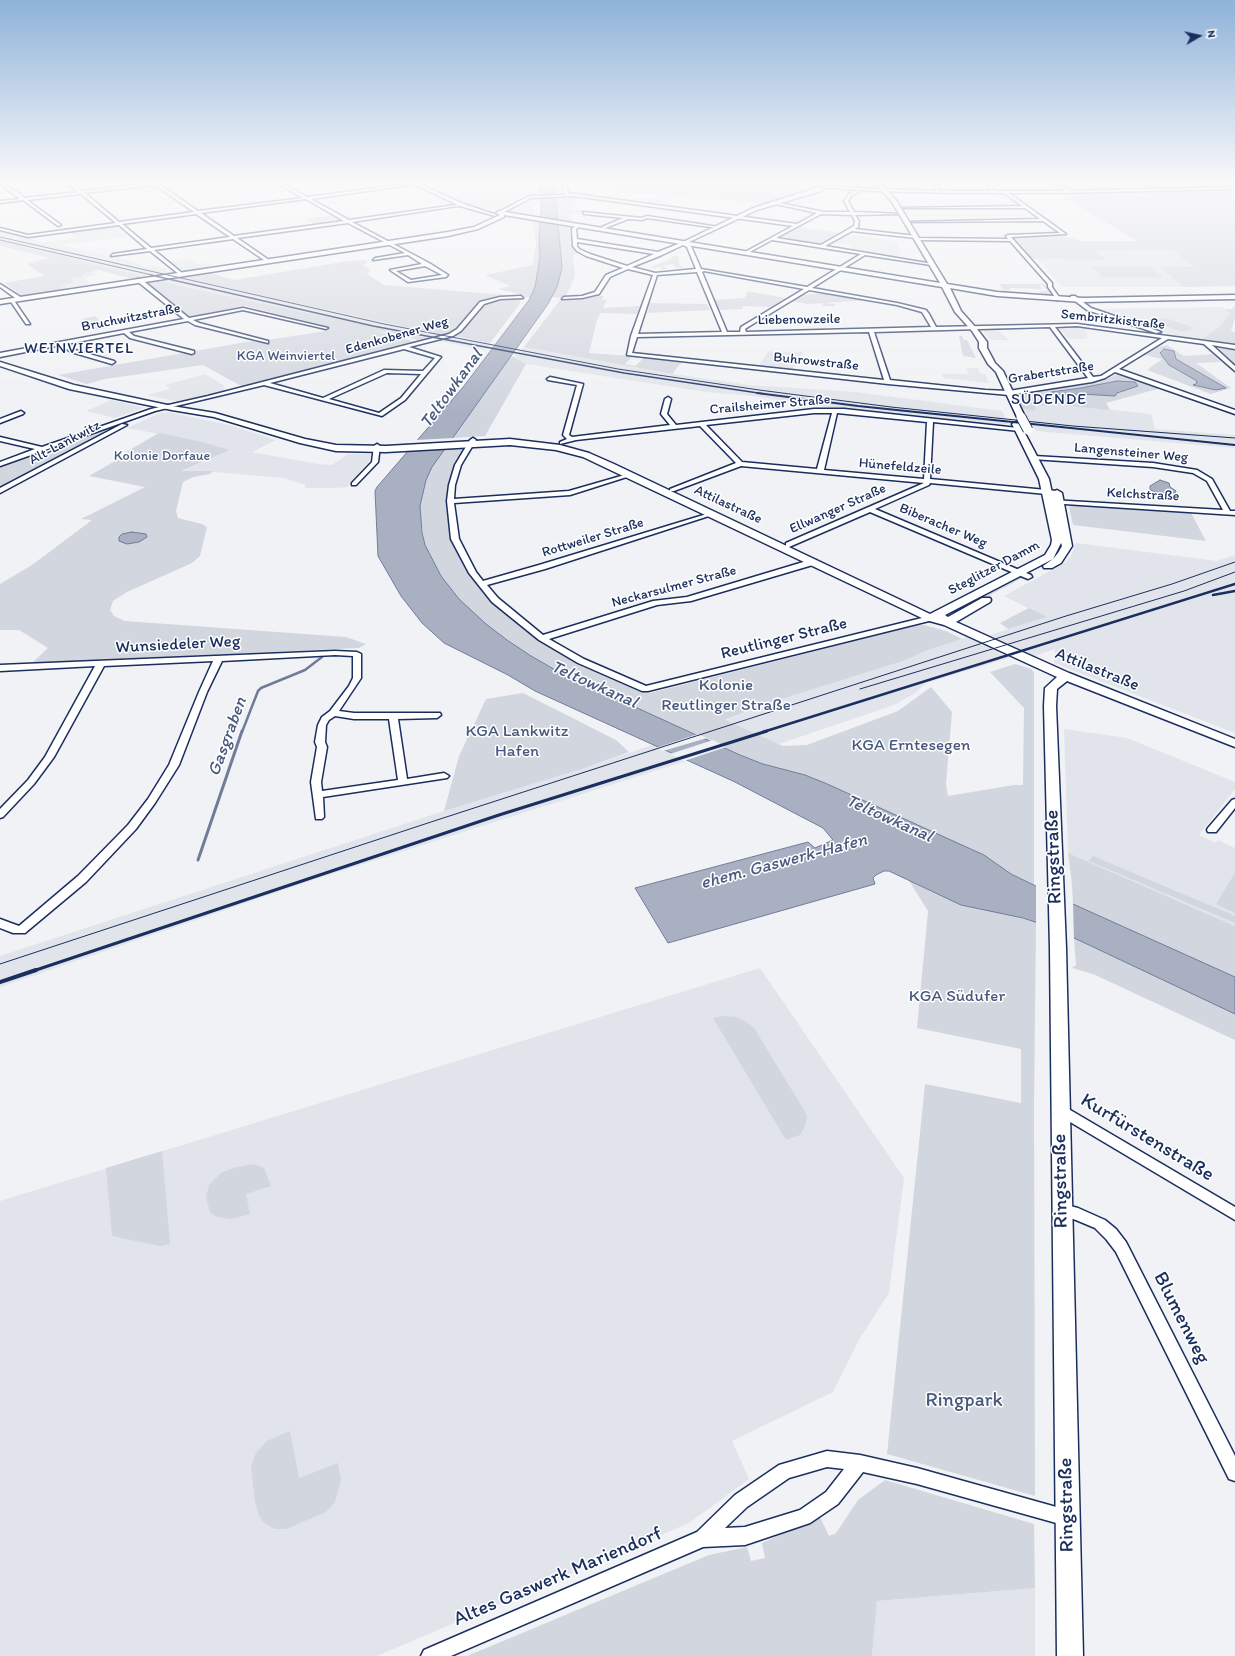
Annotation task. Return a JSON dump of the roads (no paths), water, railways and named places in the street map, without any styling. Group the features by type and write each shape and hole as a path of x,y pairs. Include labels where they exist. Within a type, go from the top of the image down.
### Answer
{"main road":[{"path":"0,302 279,259"},
{"path":"784,259 1006,296 1059,298 1235,296"},
{"name":"Steglitzer Damm","path":"928,259 962,318 973,328 983,342 982,345 992,364 999,371 1009,393 1016,416"},
{"name":"Steglitzer Damm","path":"934,616 1057,561 1065,552 1067,540 1053,497 1042,474 1039,458 1016,416 1000,393 979,348 958,320 962,318"},
{"path":"0,360 77,386 176,405 321,445 343,449 470,442"},
{"path":"0,364 72,387 165,407 215,415"},
{"name":"Attilastraße","path":"470,442 491,439 527,439 584,450 1051,670 1235,743"},
{"name":"Attilastraße","path":"470,442 510,442 560,445"},
{"name":"Attilastraße","path":"634,474 672,490 715,513 789,545 816,560"},
{"name":"Steglitzer Damm","path":"948,622 1024,575"},
{"name":"Ringstraße","path":"1050,706 1046,688 1047,676 1051,670"},
{"name":"Ringstraße","path":"1065,676 1052,688 1050,706 1058,948 1070,1656"}],"street":[{"path":"162,259 180,274"},
{"path":"419,259 427,264 446,276 411,281 392,270 427,264"},
{"path":"603,259 629,268 655,274 698,271 807,288 918,309 927,314 934,329"},
{"path":"564,298 597,294 607,277 649,259"},
{"path":"694,259 725,334"},
{"path":"743,334 742,330 746,326 855,259"},
{"path":"899,259 931,264"},
{"path":"1029,259 1050,284 1050,287 1059,298"},
{"path":"634,336 655,274"},
{"path":"139,280 176,311 188,319 208,328 266,342"},
{"path":"0,285 20,299"},
{"name":"Edenkobener Weg","path":"165,407 264,384 404,348 457,332 480,304 500,298 521,297"},
{"path":"1075,298 1089,309 1167,336"},
{"path":"11,300 28,323"},
{"name":"Bruchwitzstraße","path":"0,355 243,309 326,328"},
{"name":"Sembritzkistraße","path":"964,328 1077,325 1167,336 1235,347"},
{"path":"1052,326 1092,380"},
{"name":"Liebenowzeile","path":"634,336 964,328"},
{"path":"124,331 132,337 192,352"},
{"path":"871,331 888,382"},
{"name":"Buhrowstraße","path":"634,336 629,354 1000,393"},
{"name":"Grabertstraße","path":"1000,393 1009,393 1092,380 1108,376 1167,336"},
{"path":"1162,344 1199,342"},
{"path":"62,343 73,351 112,362"},
{"path":"1206,343 1235,369"},
{"path":"264,384 380,415 403,399 438,357 404,348"},
{"path":"1116,370 1235,412"},
{"path":"323,400 386,371 426,373"},
{"path":"550,379 580,384 566,434 571,439"},
{"path":"668,399 664,414 675,427"},
{"name":"Alt-Lankwitz","path":"0,464 140,414 165,407"},
{"path":"820,471 835,411"},
{"name":"Crailsheimer Straße","path":"560,445 571,439 793,412 835,411 1024,430"},
{"path":"0,421 21,414"},
{"name":"Alt-Lankwitz","path":"0,490 132,421 140,414"},
{"path":"927,481 930,421"},
{"path":"672,490 740,464 702,424"},
{"path":"0,438 40,449"},
{"path":"470,442 456,472 450,494 455,540 470,568 492,597 542,638"},
{"path":"354,484 375,462 377,448"},
{"name":"Langensteiner Weg","path":"1039,458 1153,464 1195,471 1210,480 1232,513"},
{"name":"Hünefeldzeile","path":"740,464 927,481 1053,497"},
{"path":"450,501 570,493 634,474"},
{"name":"Ellwanger Straße","path":"789,545 927,484 927,481"},
{"name":"Kelchstraße","path":"1053,497 1232,513"},
{"name":"Biberacher Weg","path":"869,509 1024,575"},
{"name":"Rottweiler Straße","path":"481,584 536,569 715,513"},
{"name":"Neckarsulmer Straße","path":"542,638 656,604 688,599 816,560"},
{"name":"Reutlinger Straße","path":"542,638 581,661 645,689 934,616"},
{"name":"Wunsiedeler Weg","path":"0,668 335,652 357,654 357,678 349,693 333,713"},
{"path":"0,923 13,929 21,930 86,875 118,842 152,801 174,765 203,692 219,658"},
{"path":"0,815 42,768 55,748 101,663"},
{"path":"319,817 316,782 322,747 320,742 322,725 325,719 333,713 354,716 436,715"},
{"path":"392,716 396,727 403,783"},
{"path":"318,795 444,776"},
{"path":"1212,830 1235,802"},
{"name":"Kurfürstenstraße","path":"1060,1109 1235,1214"},
{"name":"Blumenweg","path":"1062,1210 1078,1214 1100,1224 1122,1247 1235,1473"},
{"name":"Altes Gaswerk Mariendorf","path":"703,1538 741,1500 785,1472 827,1459 860,1463 917,1476 1067,1518"},
{"name":"Altes Gaswerk Mariendorf","path":"430,1656 703,1538 745,1536 804,1517 832,1498 860,1463"}],"water":[{"path":"540,259 561,259 562,268 557,287 548,304 432,467 426,480 420,506 422,532 425,545 441,576 459,599 486,624 507,640 531,656 563,674 740,755 763,764 805,775 825,783 984,855 1011,874 1073,904 1235,977 1235,1014 1053,928 1023,918 961,905 889,871 884,871 876,875 873,878 875,884 668,943 635,888 808,842 815,848 833,840 823,828 735,782 535,691 508,675 444,643 422,623 401,596 378,556 375,491 377,487 464,386 529,300 535,287"},
{"path":"1164,349 1174,351 1176,359 1226,388 1216,390 1193,385 1196,384 1197,381 1169,365 1160,353"},
{"path":"1117,381 1135,382 1138,386 1117,393 1115,396 1081,394 1058,395 1051,392 1081,388"},
{"path":"1160,480 1169,483 1170,487 1176,491 1175,493 1161,494 1150,490 1150,486"},
{"path":"132,532 146,534 147,537 139,542 127,544 119,541 119,537 122,534"}],"waterway":[{"name":"Gasgraben","path":"242,732 258,691 261,688 305,670 322,657"},
{"name":"Gasgraben","path":"198,860 242,731"}],"tram line":[{"path":"98,259 384,324 618,369 759,390 891,407 1073,426 1235,438"},
{"path":"0,964 434,821 1066,616 1172,584 1235,562"},
{"path":"860,689 1184,591 1235,572"}],"railway":[{"path":"84,259 156,276"},
{"path":"151,275 373,326 624,373 765,394"},
{"path":"757,393 858,406 1235,445"},
{"path":"763,732 1235,584"},
{"path":"1213,595 1235,591"},
{"path":"33,971 499,815 767,731"},
{"path":"0,982 33,971"}],"district":[{"name":"WEINVIERTEL","path":"79,349"},
{"name":"SÜDENDE","path":"1049,400"}],"park label":[{"name":"KGA Weinviertel","path":"286,356"},
{"name":"Kolonie Dorfaue","path":"162,456"},
{"name":"Kolonie Reutlinger Straße","path":"726,696"},
{"name":"KGA Lankwitz Hafen","path":"517,742"},
{"name":"KGA Erntesegen","path":"911,746"},
{"name":"KGA Südufer","path":"957,997"},
{"name":"Ringpark","path":"964,1401"}],"water label":[{"name":"Teltowkanal","path":"452,389"},
{"name":"Teltowkanal","path":"594,685"},
{"name":"Teltowkanal","path":"889,819"},
{"name":"ehem. Gaswerk-Hafen","path":"784,862"}]}
